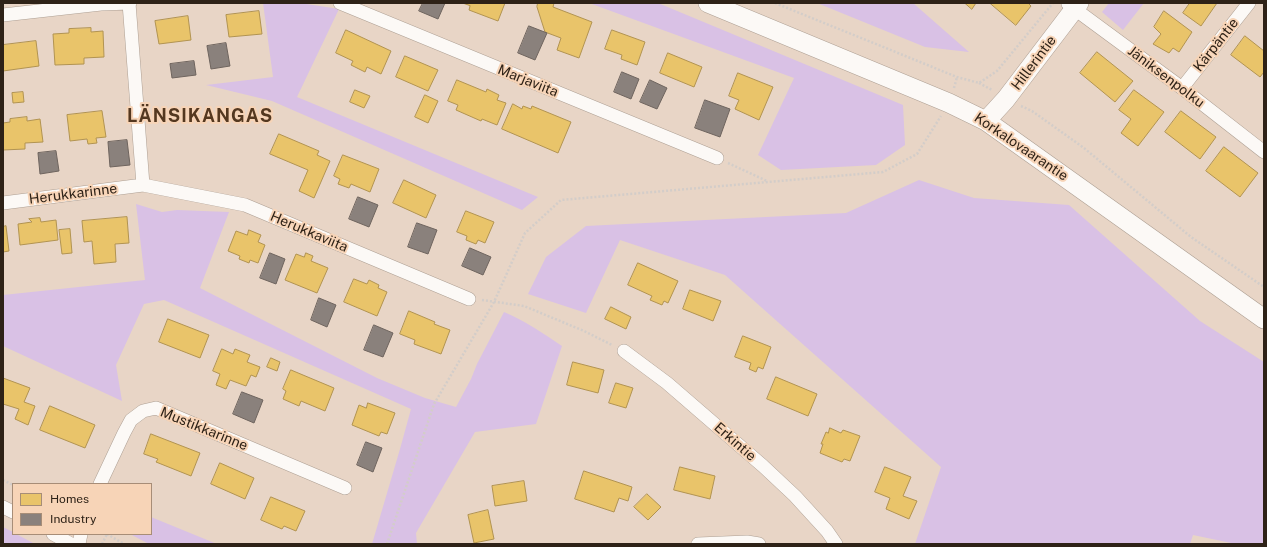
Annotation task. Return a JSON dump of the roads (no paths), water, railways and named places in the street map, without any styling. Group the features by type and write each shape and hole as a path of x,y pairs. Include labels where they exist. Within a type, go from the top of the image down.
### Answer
{"street":[{"path":"3,15 102,4 129,3 143,185"},
{"name":"Marjaviita","path":"340,3 717,158"},
{"name":"Korkalovaarantie","path":"708,3 949,103 986,121 1264,319"},
{"name":"Kärpäntie","path":"1182,88 1249,3"},
{"name":"Jäniksenpolku","path":"1074,5 1264,152"},
{"name":"Hillerintie","path":"986,121 1006,99 1074,5"},
{"name":"Herukkarinne","path":"3,203 143,185"},
{"name":"Herukkaviita","path":"143,185 245,205 469,299"},
{"name":"Erkintie","path":"624,351 667,383 763,466 795,496 827,531 836,544"},
{"name":"Mustikkarinne","path":"100,483 131,420 142,411 156,408 345,488"},
{"path":"3,507 12,512"},
{"path":"55,535 71,544"},
{"path":"698,544 747,542 758,544"}],"district":[{"name":"LÄNSIKANGAS","path":"200,116"}]}
